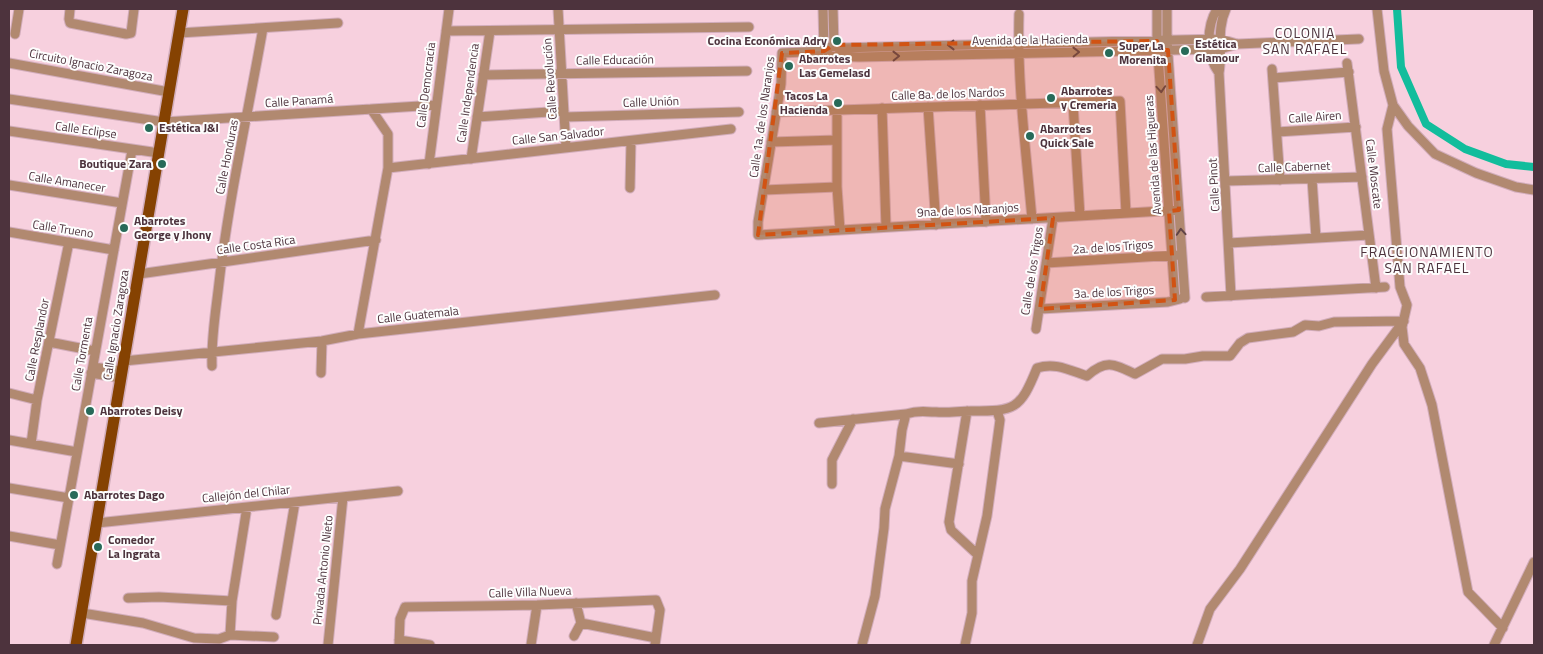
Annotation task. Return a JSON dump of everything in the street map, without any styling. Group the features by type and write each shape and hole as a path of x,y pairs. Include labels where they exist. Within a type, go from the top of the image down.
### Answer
{"main road":[{"name":"Calle Ignacio Zaragoza","path":"76,645 183,9"}],"street":[{"path":"15,34 19,9"},
{"path":"70,9 70,23 126,34 130,33 134,9"},
{"name":"Calle Democracia","path":"429,164 449,9"},
{"name":"Calle Revolución","path":"558,9 566,148"},
{"path":"822,9 824,51"},
{"path":"833,9 834,45"},
{"name":"Avenida de las Higueras","path":"1157,9 1176,300"},
{"name":"Avenida de las Higueras","path":"1167,9 1167,40 1182,256 1188,298"},
{"name":"Calle Pinot","path":"1217,9 1211,23 1210,50 1212,62 1219,73"},
{"name":"Calle Pinot","path":"1226,9 1222,18 1220,39 1221,64 1219,73 1232,296"},
{"path":"1377,9 1384,71 1393,105 1408,126 1435,154 1476,173 1516,187 1534,190"},
{"path":"1019,14 1018,48 1032,219"},
{"path":"179,33 338,23"},
{"path":"446,31 749,27"},
{"name":"Calle Honduras","path":"212,366 211,351 221,263 231,198 248,116 263,28"},
{"name":"Calle Independencia","path":"471,159 490,30"},
{"name":"Avenida de la Hacienda","path":"1158,45 1167,40 1220,39 1238,44"},
{"name":"Avenida de la Hacienda","path":"834,45 838,48 1018,48 1158,45 1168,50 1210,50 1238,44 1360,39"},
{"name":"Calle 1a. de los Naranjos","path":"758,235 781,84 782,53 824,51 834,45"},
{"name":"Avenida de la Hacienda","path":"824,51 829,56 837,56 1018,48"},
{"name":"Circuito Ignacio Zaragoza","path":"9,63 169,92"},
{"name":"Calle Moscate","path":"1232,296 1380,288 1369,235 1348,68 1273,73 1277,132"},
{"name":"Calle Educación","path":"483,75 747,71"},
{"path":"9,99 164,122"},
{"name":"Calle 8a. de los Nardos","path":"776,112 1120,101 1126,213"},
{"path":"1073,102 1080,216"},
{"name":"Calle Panamá","path":"164,122 436,105"},
{"path":"1393,105 1387,130 1400,287 1407,305 1402,327 1404,344 1420,368 1432,406 1468,592 1503,628"},
{"path":"980,106 986,222"},
{"path":"928,107 936,225"},
{"path":"882,108 886,228"},
{"path":"358,334 388,168 388,134 371,109"},
{"path":"837,110 837,187 840,230"},
{"name":"Calle Unión","path":"477,117 739,112"},
{"name":"Calle Airen","path":"1277,132 1356,127"},
{"name":"Calle San Salvador","path":"388,168 731,129"},
{"name":"Calle Eclipse","path":"9,131 159,153"},
{"path":"1277,132 1280,180"},
{"path":"771,142 836,140"},
{"path":"630,188 631,141"},
{"name":"Calle Tormenta","path":"57,564 132,150"},
{"name":"Calle Cabernet","path":"1226,181 1362,177"},
{"path":"1312,179 1316,238"},
{"name":"Calle Amanecer","path":"9,185 122,203"},
{"path":"764,190 837,187"},
{"name":"9na. de los Naranjos","path":"758,235 1179,210"},
{"name":"Calle de los Trigos","path":"1036,329 1053,218"},
{"name":"Calle Trueno","path":"9,232 114,250"},
{"path":"1229,243 1369,235"},
{"name":"Calle Costa Rica","path":"138,274 376,240"},
{"name":"Calle Resplandor","path":"31,444 37,400 69,242"},
{"name":"2a. de los Trigos","path":"1046,264 1172,255 1182,256"},
{"name":"Calle Guatemala","path":"92,370 122,370 211,351 322,341 358,334 715,296"},
{"path":"1206,297 1232,296"},
{"name":"3a. de los Trigos","path":"1040,309 1168,302 1188,298"},
{"path":"819,423 906,414 918,410 937,412 1010,409 1021,400 1037,368 1046,365 1055,365 1087,376 1097,367 1109,364 1136,374 1162,359 1230,356 1240,343 1248,338 1293,332 1305,325 1319,326 1334,322 1404,321"},
{"path":"1197,645 1210,609 1240,569 1372,364 1404,321"},
{"path":"321,372 322,341"},
{"path":"49,342 95,351"},
{"path":"9,394 37,400"},
{"path":"967,411 949,522 951,530 978,555"},
{"path":"965,645 972,613 972,581 987,516 998,439 1000,420 997,411"},
{"path":"862,645 875,596 885,509 899,456 906,414"},
{"path":"832,484 832,460 852,419"},
{"path":"9,440 77,452"},
{"path":"899,456 958,464"},
{"path":"9,488 68,498"},
{"name":"Callejón del Chilar","path":"97,523 398,491"},
{"name":"Privada Antonio Nieto","path":"328,645 343,497"},
{"path":"276,615 295,502"},
{"path":"230,635 232,601 247,507"},
{"path":"9,536 60,545"},
{"path":"1494,645 1534,562"},
{"path":"128,598 159,597 232,601"},
{"name":"Calle Villa Nueva","path":"399,642 400,619 405,608 537,606 656,600 660,610 655,642"},
{"path":"574,636 581,623 576,603"},
{"path":"531,645 537,606"},
{"path":"82,613 143,623 194,638 219,639 230,635 274,637"},
{"path":"581,623 655,642"},
{"path":"399,642 430,645"}],"highlighted area":[{"path":"1157,41 1158,50 1168,50 1179,210 1169,211 1175,300 1040,309 1053,218 758,235 782,53 824,51 834,45"}],"waterway":[{"path":"1397,9 1401,67 1426,124 1465,149 1506,164 1534,167"}],"place":[{"name":"Cocina Económica Adry","path":"837,41"},
{"name":"Estética Glamour","path":"1185,51"},
{"name":"Super La Morenita","path":"1109,53"},
{"name":"Abarrotes Las Gemelasd","path":"789,66"},
{"name":"Abarrotes y Cremeria","path":"1051,98"},
{"name":"Tacos La Hacienda","path":"838,103"},
{"name":"Estética J&l","path":"149,128"},
{"name":"Abarrotes Quick Sale","path":"1030,136"},
{"name":"Boutique Zara","path":"162,164"},
{"name":"Abarrotes George y Jhony","path":"124,228"},
{"name":"Abarrotes Deisy","path":"90,411"},
{"name":"Abarrotes Dago","path":"74,495"},
{"name":"Comedor La Ingrata","path":"98,547"}],"district":[{"name":"COLONIA SAN RAFAEL","path":"1305,42"},
{"name":"FRACCIONAMIENTO SAN RAFAEL","path":"1427,260"}]}
